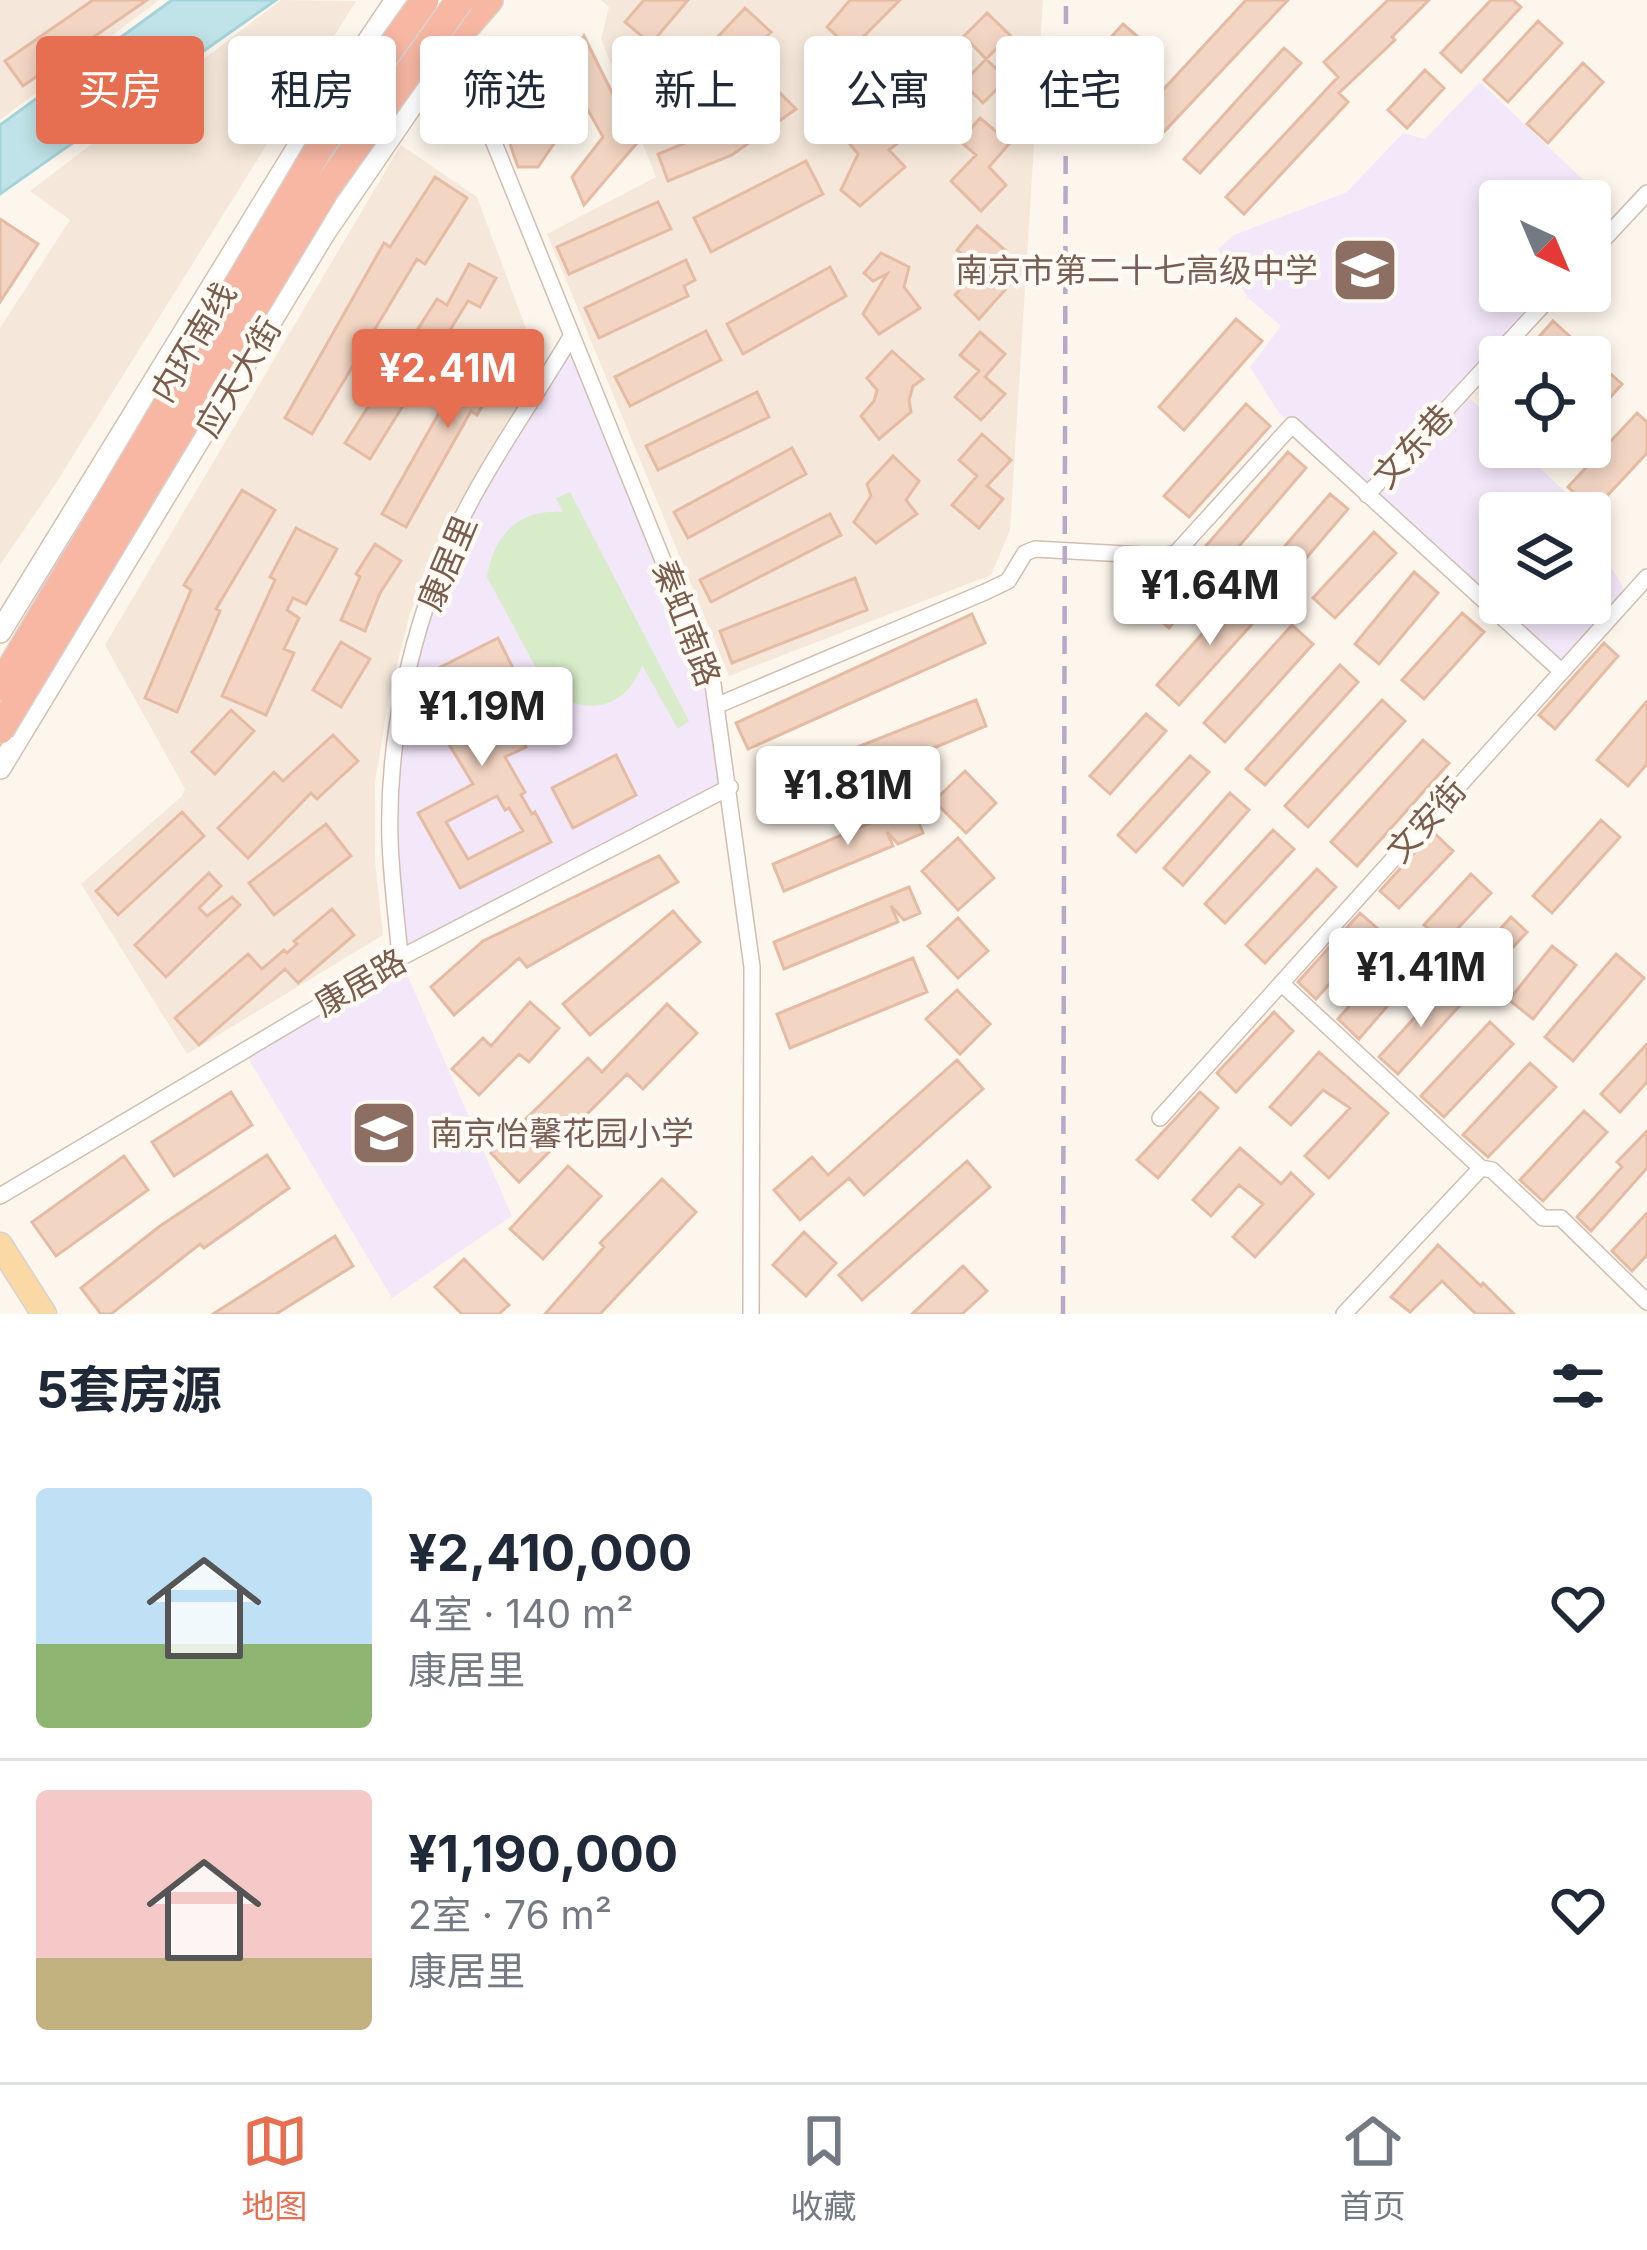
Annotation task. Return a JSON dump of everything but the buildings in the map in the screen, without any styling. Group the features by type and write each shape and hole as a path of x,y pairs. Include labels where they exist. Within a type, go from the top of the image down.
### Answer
{"highway":[{"name":"内环南线","path":"0,687 321,145 423,0"},
{"name":"内环南线","path":"0,730 325,190 460,0"},
{"path":"458,36 492,0"}],"main road":[{"name":"应天大街","path":"0,632 391,3"},
{"name":"应天大街","path":"0,768 325,232 420,91"},
{"path":"0,1245 44,1314"}],"street":[{"name":"秦虹南路","path":"423,0 451,36"},
{"name":"秦虹南路","path":"496,144 718,705 752,967 751,1314"},
{"path":"1611,232 1647,193"},
{"name":"文东巷","path":"1367,495 1537,312"},
{"name":"康居里","path":"400,958 390,838 393,775 400,705 429,595 456,530 572,335"},
{"path":"718,705 996,586 1008,580 1025,553 1035,549 1176,554 1292,425 1559,670"},
{"name":"文安街","path":"1160,1118 1647,577"},
{"name":"康居路","path":"0,1196 400,958 730,787"},
{"path":"1281,983 1480,1168 1492,1170 1543,1218 1561,1218 1647,1302"},
{"path":"1344,1314 1480,1168"}],"shaded area":[{"path":"0,0 159,0 111,36 36,36 36,93 0,120"},
{"path":"281,0 356,1 334,36 234,36"},
{"path":"601,0 1043,0 1041,36 996,36 996,144 1034,144 1010,530 991,575 729,676 547,234 656,177 643,144 780,144 780,36 612,36 612,67 601,39 609,7"},
{"path":"228,40 228,144 267,144 0,565 0,328 70,220 30,191 92,144 204,144 204,59"},
{"name":"南京市第二十七高级中学","path":"1480,82 1583,180 1479,180 1479,312 1536,312 1514,336 1479,336 1479,374 1463,391 1479,407 1479,468 1540,468 1565,492 1479,492 1479,596 1279,413 1250,367 1281,326 1248,298 1218,249 1234,235 1347,192 1403,133 1425,139"},
{"path":"401,145 477,197 540,366 452,515 410,613 375,782 375,861 383,935 187,1054 81,884 185,789 105,645"},
{"path":"572,335 713,684 730,787 400,958 390,838 401,704 456,530"},
{"name":"南京市第二十七高级中学","path":"1611,567 1629,597 1611,616"},
{"name":"南京市第二十七高级中学","path":"1510,624 1603,624 1560,670"},
{"name":"南京怡馨花园小学","path":"400,958 512,1216 392,1298 243,1050"}],"green space":[{"path":"570,492 689,721 678,729 642,665 635,681 613,701 586,706 557,694 544,683 487,577 496,548 511,527 533,515 563,512 556,498"}],"water":[{"path":"172,0 276,0 204,51 204,36 122,36"},
{"path":"36,99 36,144 71,144 0,194 0,125"}],"railway":[{"path":"1063,1314 1066,0"}],"place":[{"name":"南京市第二十七高级中学","path":"1365,270"},
{"name":"南京怡馨花园小学","path":"384,1133"}]}
